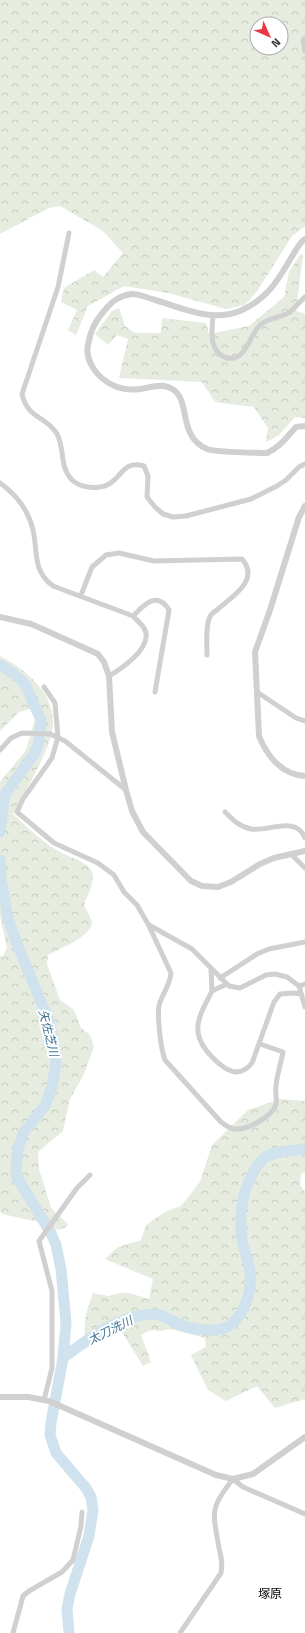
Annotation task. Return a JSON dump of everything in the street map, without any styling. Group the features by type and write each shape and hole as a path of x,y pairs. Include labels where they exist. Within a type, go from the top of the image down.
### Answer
{"street":[{"path":"305,38 303,40 305,50"},
{"path":"69,233 58,287 22,394 24,403 29,410 55,431 60,442 64,469 71,479 79,485 90,488 102,487 110,484 128,466 135,463 144,466 148,476 147,497 163,514 174,517 186,516 251,499 286,480 299,467 305,464"},
{"path":"305,239 276,285 251,306 238,312 213,316 196,314 142,296 132,294 121,296 111,303 91,329 87,349 90,361 95,371 112,385 124,389 163,386 172,389 183,403 188,430 194,440 208,449 266,453 275,449 284,442 296,428 305,426"},
{"path":"213,316 212,337 214,347 217,352 232,359 240,356 259,326 270,318 290,312 305,296"},
{"path":"0,483 18,498 28,514 33,530 38,566 40,573 47,581 53,586 81,595 133,616 142,626 146,634 145,642 136,656 109,676"},
{"path":"305,506 299,517 270,610 255,652 259,736 263,747 276,764 288,771 305,776"},
{"path":"81,595 92,567 106,555 119,553 154,561 242,559 247,565 248,574 246,583 239,591 210,615 208,624 207,655"},
{"path":"133,616 148,601 158,600 166,605 169,610 155,692"},
{"path":"0,616 31,624 98,654 104,662 109,676 112,732 132,811 143,832 191,881 202,886 218,887 231,882 260,864 274,858 305,851"},
{"path":"44,686 55,704 58,737 52,758 23,800 17,812 54,843 98,864 114,875 124,892 137,905 148,924 171,973 171,981 159,1003 162,1053 165,1060 222,1122 228,1127 237,1130 246,1128 268,1115 273,1111 276,1104 276,1086 283,1052 260,1044"},
{"path":"257,692 296,718 305,721"},
{"path":"0,750 11,738 22,734 50,734 58,737 126,790"},
{"path":"225,812 242,826 256,829 293,826 299,829 305,838"},
{"path":"292,854 305,868"},
{"path":"148,924 192,949 229,986 240,988 266,975 275,974 287,977 299,986 305,1007"},
{"path":"220,978 257,954 305,942"},
{"path":"211,969 212,991 199,1019 197,1031 199,1040 208,1053 226,1070 232,1072 240,1072 248,1068 252,1063 274,1002 280,994 301,994"},
{"path":"212,991 227,984"},
{"path":"299,986 305,984"},
{"path":"46,1401 52,1368 52,1291 40,1241 77,1188 90,1175"},
{"path":"0,1397 28,1397 60,1406 216,1475 233,1479 243,1487 305,1514"},
{"path":"180,1633 221,1573 222,1562 214,1513 219,1496 233,1479 253,1474 305,1437"},
{"path":"12,1633 23,1596 62,1572 72,1560 81,1526 82,1512"}],"green space":[{"path":"0,0 305,0 305,226 292,236 258,290 245,305 226,309 168,293 124,286 88,306 76,335 68,330 77,310 61,302 64,288 94,270 103,277 123,253 103,231 60,206 49,208 0,234"},
{"path":"303,254 296,311 305,314 305,418 295,417 279,435 266,442 268,428 254,407 215,402 202,382 119,378 128,339 117,335 108,345 95,334 112,311 119,308 125,326 135,333 161,333 162,318 206,323 209,334 249,326 284,297 289,272 300,255"},
{"path":"0,656 28,675 43,691 52,711 53,722 52,732 44,756 13,814 50,846 87,866 92,872 93,876 91,888 84,905 92,922 91,927 74,942 48,955 47,964 60,1000 74,1010 81,1028 90,1035 94,1047 84,1074 70,1099 63,1131 38,1152 39,1169 51,1208 68,1224 66,1227 59,1230 44,1223 2,1214 0,1211 0,956 3,956 7,948 0,916 0,782 26,750 35,719 30,709 19,712 0,731"},
{"path":"280,1099 305,1101 305,1172 301,1174 300,1185 305,1192 305,1399 275,1408 257,1386 226,1401 208,1390 191,1355 206,1347 205,1338 170,1329 148,1331 141,1335 151,1362 143,1366 120,1329 85,1349 85,1320 93,1293 108,1296 120,1293 129,1293 149,1299 153,1279 105,1259 118,1247 141,1240 146,1225 165,1212 181,1206 200,1182 212,1145 248,1110"}],"waterway":[{"name":"矢佐芝川","path":"0,665 14,674 25,684 41,720 39,741 35,753 5,794 0,832"},
{"name":"矢佐芝川","path":"0,860 1,879 8,918 17,944 47,1016 53,1036 56,1062 52,1087 45,1106 23,1133 17,1154 16,1176 51,1233 56,1245 61,1269 66,1323 63,1358 50,1435 56,1453 86,1488 91,1497 93,1510 89,1536 70,1594 67,1609 69,1633"},
{"name":"太刀洗川","path":"63,1358 105,1329 128,1318 140,1315 156,1314 183,1326 204,1330 217,1330 231,1325 244,1308 250,1284 249,1268 242,1240 241,1223 245,1190 257,1166 264,1158 278,1153 305,1149"}],"district":[{"name":"塚原","path":"270,1593"}]}
